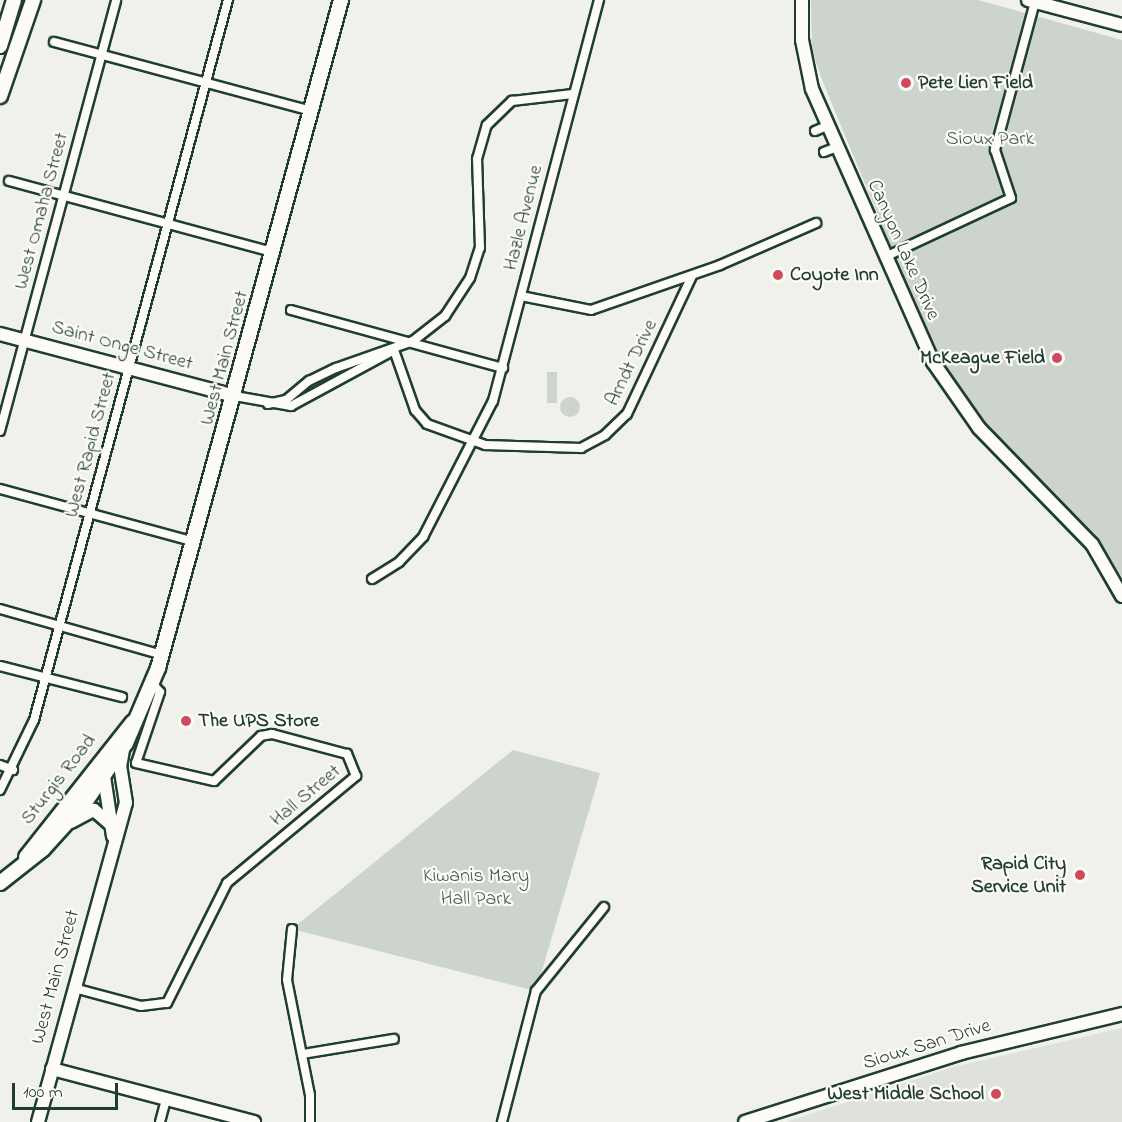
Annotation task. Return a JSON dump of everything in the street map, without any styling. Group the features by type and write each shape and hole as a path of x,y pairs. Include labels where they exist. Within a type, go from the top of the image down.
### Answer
{"main road":[{"path":"0,46 14,0"},
{"path":"0,96 33,0"},
{"name":"West Main Street","path":"126,743 129,724 152,683 163,655 341,0"},
{"name":"Sturgis Road","path":"25,859 129,724"},
{"name":"Sturgis Road","path":"0,883 65,826 126,743"}],"street":[{"name":"West Omaha Street","path":"0,431 116,0"},
{"name":"West Rapid Street","path":"0,790 13,770 45,678 228,0"},
{"name":"Hazle Avenue","path":"372,579 399,562 423,537 474,441 503,368 599,0"},
{"name":"Canyon Lake Drive","path":"802,0 805,65 827,126 925,348 953,394 987,437 1086,536 1122,596"},
{"path":"885,257 1011,198 995,150 1031,1 1122,25"},
{"path":"54,42 311,111"},
{"path":"235,396 268,404 291,406 410,342 445,316 474,268 482,223 478,151 491,118 524,98 573,94"},
{"path":"815,131 827,126"},
{"path":"824,152 837,147"},
{"path":"9,181 273,252"},
{"path":"521,296 587,310 692,276 816,223"},
{"name":"Arndt Drive","path":"394,350 418,417 474,441 559,450 588,446 605,435 632,406 692,276"},
{"path":"291,310 503,368"},
{"name":"Saint Onge Street","path":"0,334 235,396"},
{"path":"268,404 286,400 309,381 346,363 394,350"},
{"path":"0,489 195,542"},
{"path":"0,609 163,655"},
{"path":"0,666 122,697"},
{"name":"Hall Street","path":"74,988 141,1006 167,1003 227,883 356,776 347,754 268,734 218,780 205,782 136,763 161,689 152,683"},
{"path":"129,724 146,729"},
{"name":"West Main Street","path":"113,836 103,777 129,724"},
{"name":"West Main Street","path":"38,1122 113,836 126,803 120,767 126,743"},
{"path":"0,765 13,770"},
{"path":"87,780 103,777 118,783 126,803"},
{"path":"65,826 94,810 105,814 113,836"},
{"path":"502,1122 536,991 604,907"},
{"path":"292,929 286,973 303,1054 310,1122"},
{"name":"Sioux San Drive","path":"745,1122 961,1053 1122,1014"},
{"path":"303,1054 394,1039"},
{"path":"52,1069 254,1122"},
{"path":"160,1122 166,1099"}],"shaded area":[{"name":"West Middle School","path":"1122,1028 1122,1122 786,1122 953,1067"}],"green space":[{"name":"Sioux Park","path":"811,0 978,0 1122,40 1122,577 1096,536 979,416 932,345 822,80 812,50"},
{"path":"547,372 557,372 557,403 547,403"},
{"path":"570,397 577,400 580,407 577,414 570,417 563,414 560,407 563,400"},
{"name":"Kiwanis Mary Hall Park","path":"513,750 600,773 536,991 292,929"}],"place":[{"name":"Pete Lien Field","path":"906,83"},
{"name":"Coyote Inn","path":"778,275"},
{"name":"McKeague Field","path":"1057,358"},
{"name":"The UPS Store","path":"186,721"},
{"name":"Rapid City Service Unit","path":"1080,875"},
{"name":"West Middle School","path":"996,1094"}]}
